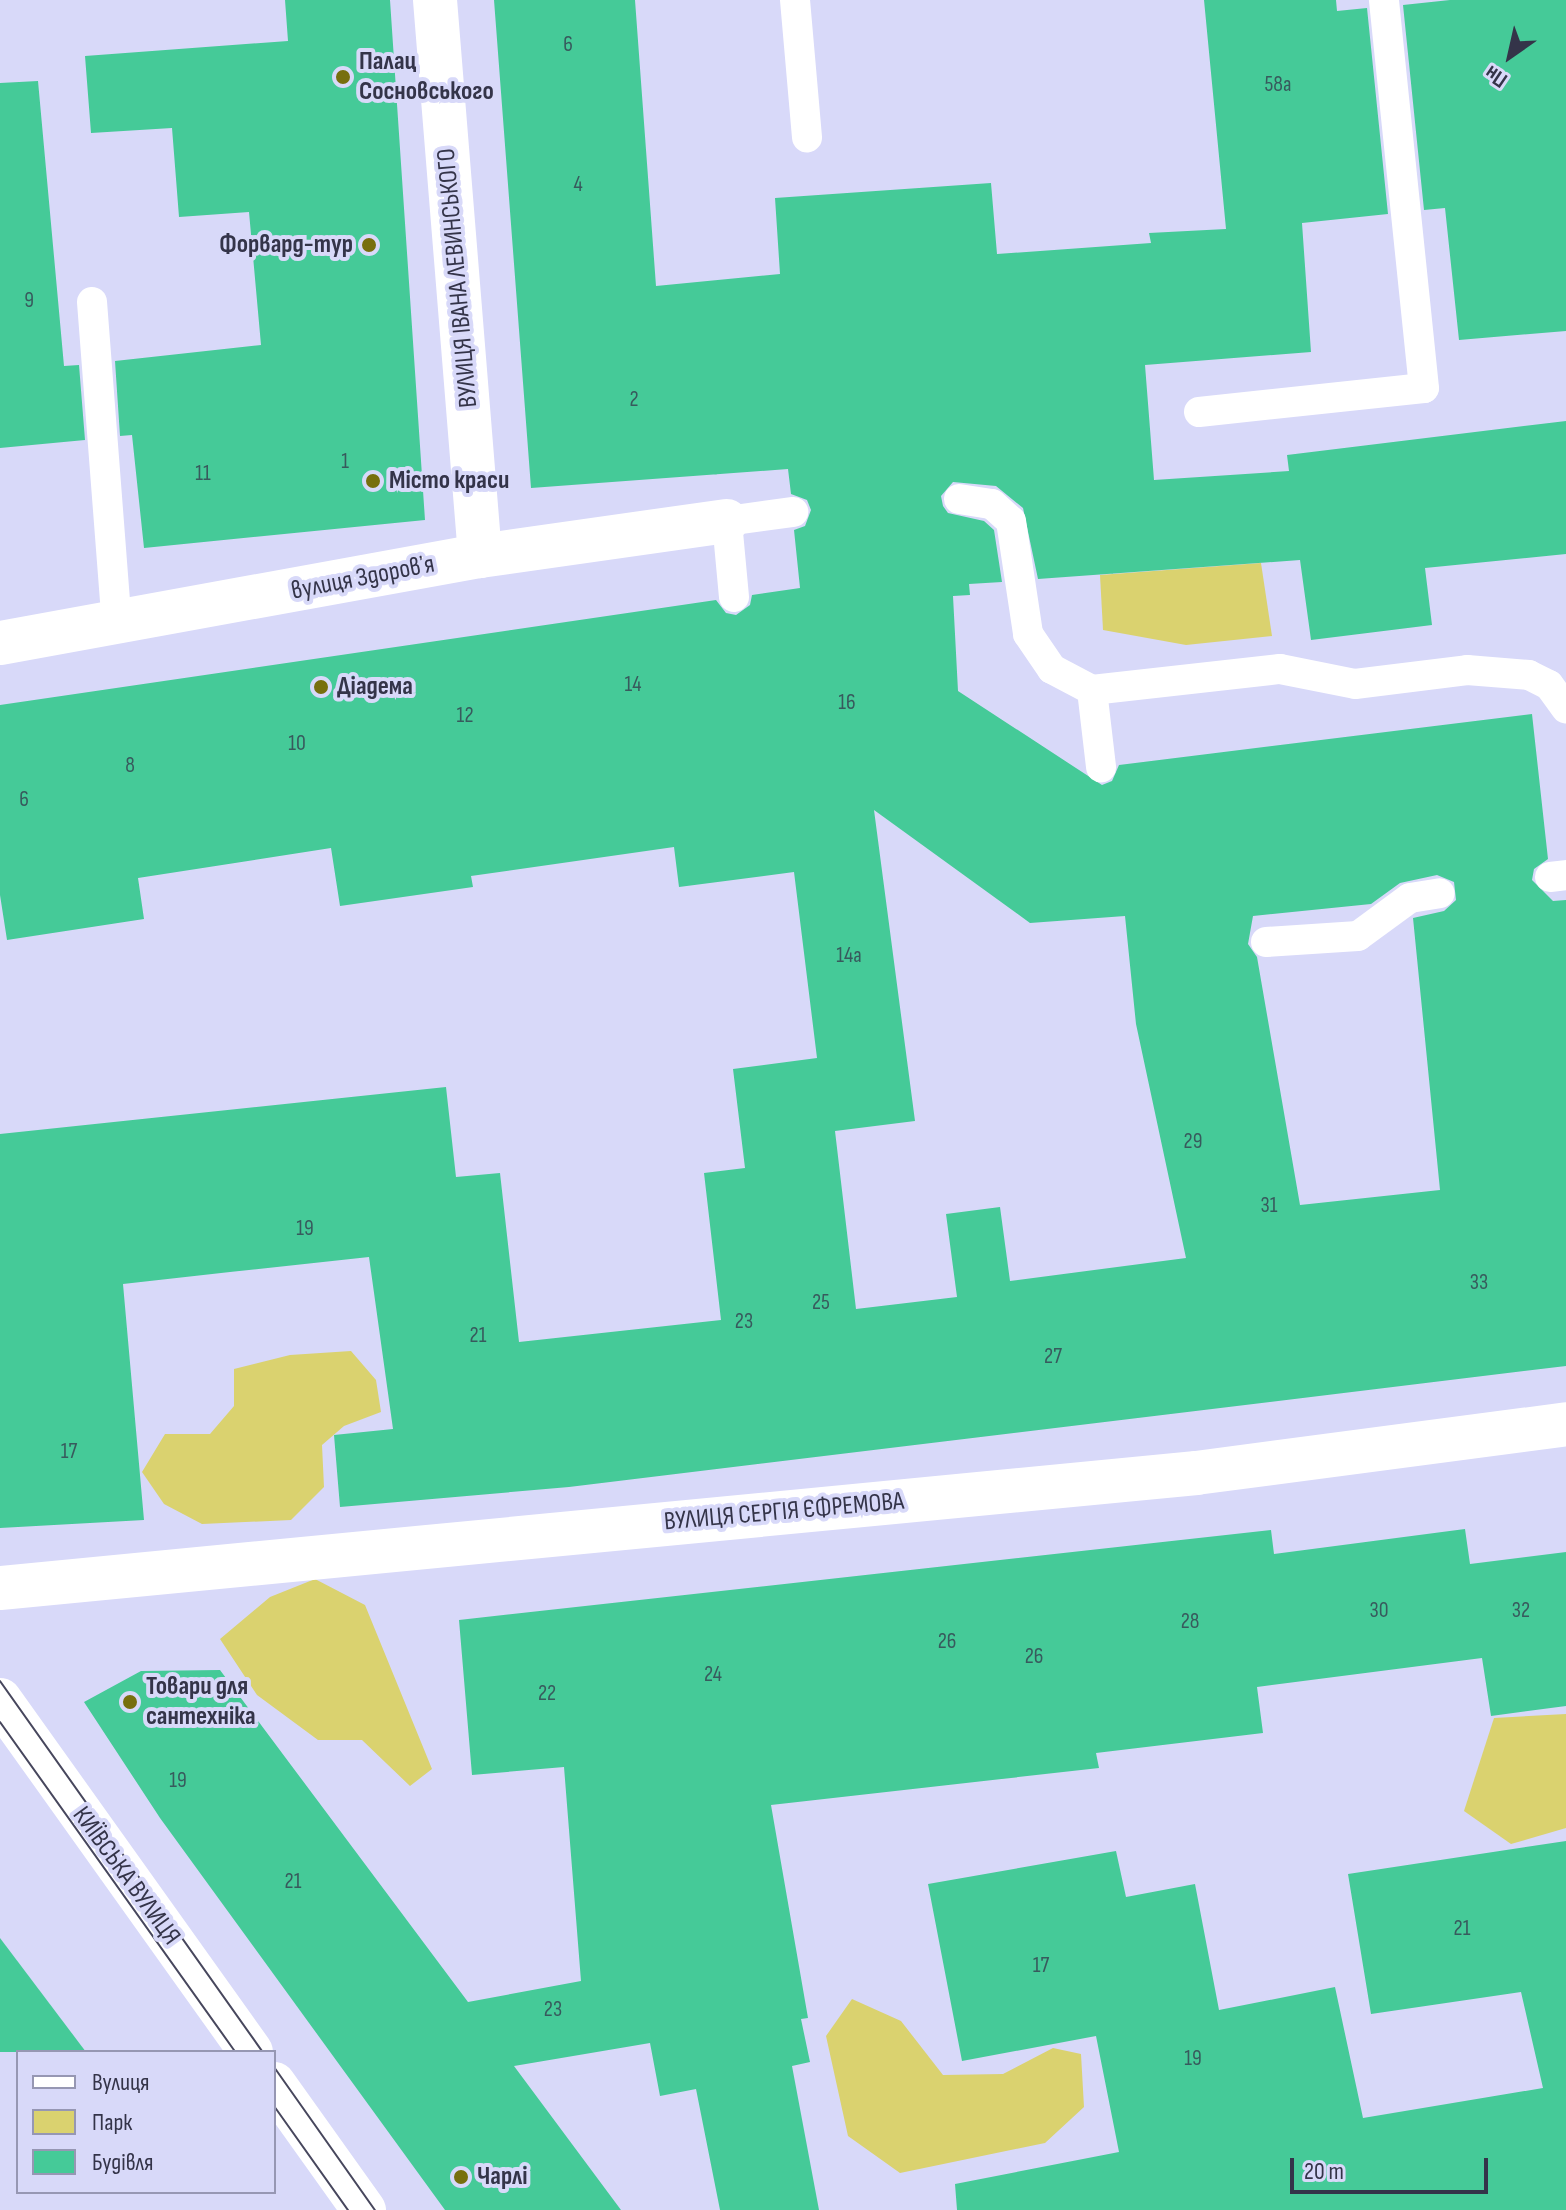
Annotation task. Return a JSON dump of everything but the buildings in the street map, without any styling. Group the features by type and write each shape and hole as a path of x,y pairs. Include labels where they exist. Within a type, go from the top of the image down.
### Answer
{"street":[{"name":"ВУЛИЦЯ ІВАНА ЛЕВИНСЬКОГО","path":"435,0 480,556"},
{"name":"вулиця Здоровʼя","path":"0,643 480,556 727,521"},
{"name":"ВУЛИЦЯ СЕРГІЯ ЄФРЕМОВА","path":"0,1588 1196,1473 1566,1424"},
{"name":"КИЇВСЬКА ВУЛИЦЯ","path":"0,1700 250,2050"},
{"path":"276,2087 364,2210"}],"lane":[{"path":"795,0 807,137"},
{"path":"1199,412 1424,388 1384,0"},
{"path":"92,302 117,624"},
{"path":"959,499 992,504 1011,521 1028,634 1052,669 1092,690 1280,669 1355,684 1467,670 1529,675 1549,685 1566,708"},
{"path":"734,597 727,521 793,512"},
{"path":"1092,690 1101,767"},
{"path":"1266,942 1358,936 1410,898 1440,893"}],"green space":[{"path":"1261,563 1272,636 1186,645 1103,630 1100,575"},
{"path":"351,1351 376,1380 381,1412 344,1426 322,1445 324,1487 291,1520 202,1524 164,1504 142,1472 165,1434 210,1434 234,1406 234,1369 290,1355"},
{"path":"315,1579 365,1605 432,1769 410,1786 362,1740 318,1740 257,1695 220,1639 270,1597"},
{"path":"1566,1714 1566,1828 1511,1844 1464,1811 1494,1718"},
{"path":"852,1999 901,2021 943,2075 1003,2074 1053,2048 1081,2054 1084,2107 1045,2143 900,2173 848,2136 826,2036"}],"tram line":[{"path":"0,1681 262,2050"},
{"path":"0,1722 234,2050"},
{"path":"276,2070 375,2210"},
{"path":"276,2109 348,2210"}],"place":[{"name":"Палац Сосновського","path":"343,77"},
{"name":"Форвард-тур","path":"369,245"},
{"name":"Місто краси","path":"373,481"},
{"name":"Діадема","path":"321,687"},
{"name":"Товари для сантехніка","path":"130,1702"},
{"name":"Чарлі","path":"461,2177"}]}
